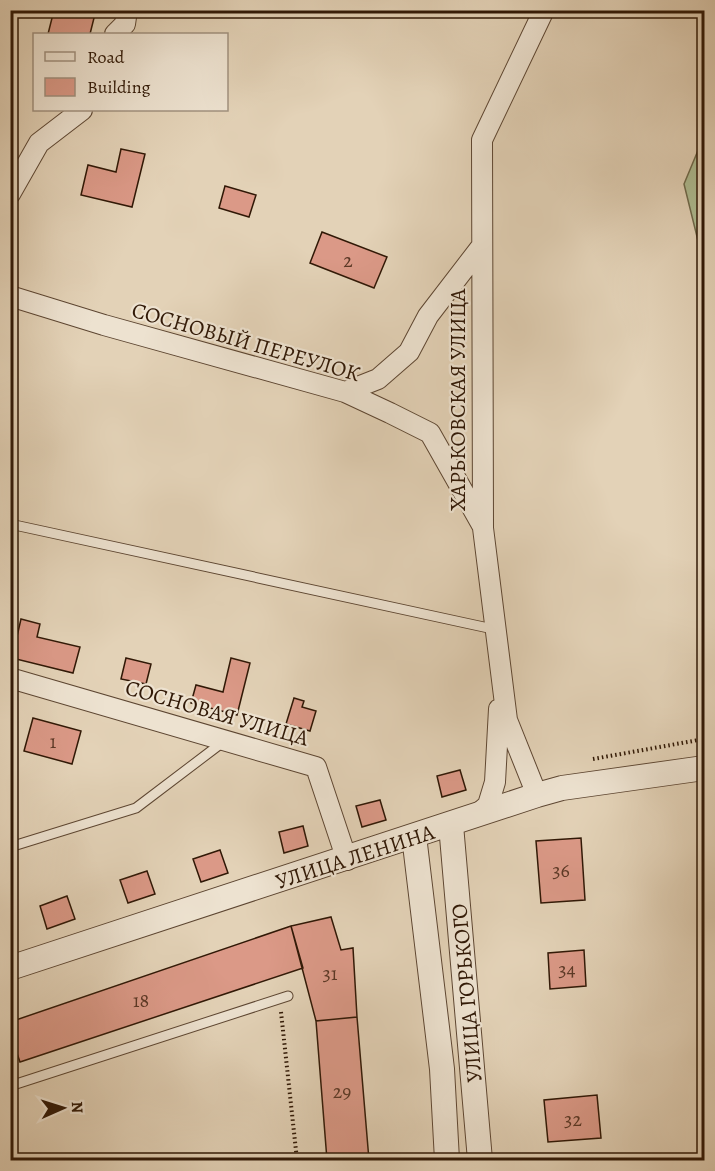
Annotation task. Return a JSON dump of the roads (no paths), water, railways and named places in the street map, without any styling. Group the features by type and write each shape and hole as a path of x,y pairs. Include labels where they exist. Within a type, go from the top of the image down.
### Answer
{"street":[{"path":"116,33 125,24 127,10"},
{"name":"ХАРЬКОВСКАЯ УЛИЦА","path":"537,795 507,720 493,629 483,528 481,248 482,140 544,10"},
{"path":"10,194 39,142 81,111"},
{"path":"345,392 378,379 410,352 428,316 481,248"},
{"name":"СОСНОВЫЙ ПЕРЕУЛОК","path":"10,296 104,326 345,392 430,433 483,528"},
{"name":"СОСНОВАЯ УЛИЦА","path":"10,678 316,767 347,860"},
{"path":"462,821 488,805 495,782 501,680"},
{"name":"УЛИЦА ЛЕНИНА","path":"10,968 347,860 537,795 562,788 705,768"},
{"name":"УЛИЦА ГОРЬКОГО","path":"462,821 480,1161"},
{"name":"УЛИЦА ГОРЬКОГО","path":"414,836 442,1069 447,1161"}],"lane":[{"path":"10,524 493,629"},
{"path":"10,847 136,808 225,740"},
{"path":"10,1086 284,998"}]}
